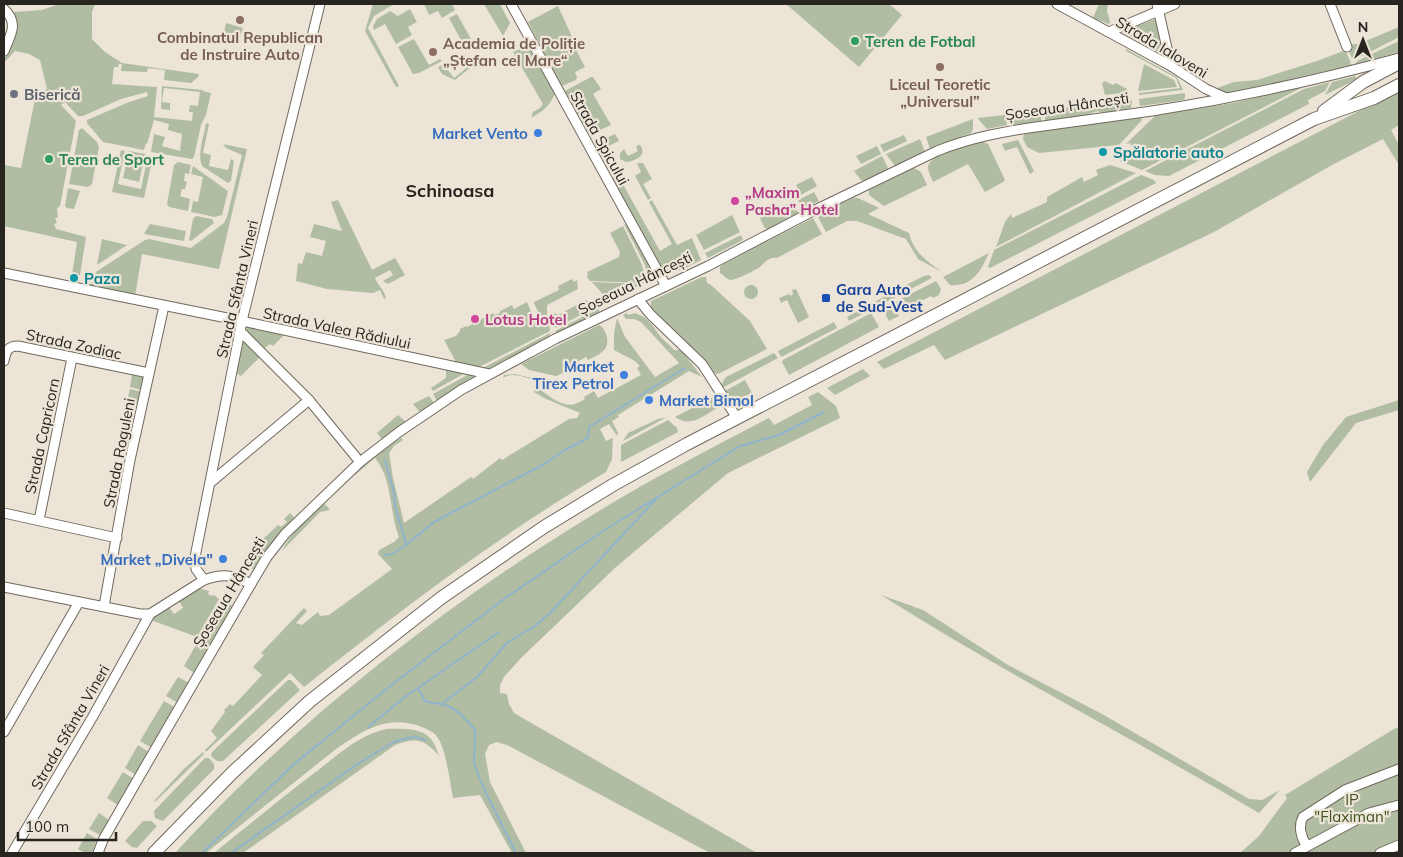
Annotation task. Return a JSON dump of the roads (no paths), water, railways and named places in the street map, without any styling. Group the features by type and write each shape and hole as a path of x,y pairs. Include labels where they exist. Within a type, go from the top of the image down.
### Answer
{"highway":[{"path":"154,853 232,773 303,707 441,598 578,506 687,444 1314,118 1363,82 1399,63"},
{"path":"1314,118 1374,98 1399,85"}],"street":[{"name":"Strada Sfânta Vineri","path":"204,580 196,569 195,557 242,321 320,4"},
{"name":"Strada Spicului","path":"510,4 666,286"},
{"name":"Strada Ialoveni","path":"1057,4 1172,66 1206,90 1227,98"},
{"path":"1109,32 1158,7 1175,4"},
{"path":"1330,4 1347,47"},
{"path":"1158,7 1172,66"},
{"path":"4,9 11,16 13,27 4,51"},
{"name":"Șoseaua Hâncești","path":"98,853 103,840 251,584 267,557 285,534 360,462 399,432 489,374 638,298 708,266 813,212 958,142 993,133 1227,98 1352,71 1399,58"},
{"name":"Strada Valea Rădiului","path":"4,273 242,321 489,374"},
{"path":"638,298 650,314 702,364 737,418"},
{"name":"Strada Roguleni","path":"104,606 132,453 164,306"},
{"name":"Strada Valea Rădiului","path":"240,331 309,400 360,462"},
{"name":"Strada Zodiac","path":"4,361 6,350 13,346 149,373"},
{"name":"Strada Capricorn","path":"38,520 72,358"},
{"path":"210,484 309,400"},
{"path":"4,513 117,538"},
{"path":"5,591 104,606 140,614 150,614 204,580 227,575 234,576 251,584"},
{"path":"4,732 79,602"},
{"name":"Strada Sfânta Vineri","path":"12,853 150,614"},
{"path":"1307,846 1300,830 1300,822 1303,817 1345,790 1399,769"},
{"path":"1294,853 1369,813 1399,805"},
{"path":"1380,853 1399,845"}],"waterway":[{"path":"384,555 392,554 406,545 434,522 546,463 563,451 588,438 589,427 685,368"},
{"path":"202,853 294,764 389,687 504,599 603,531 740,446 779,435 824,412"},
{"path":"385,460 406,544"},
{"path":"442,704 477,677 507,643 535,626 551,612 658,497"},
{"path":"368,727 405,697 499,632"},
{"path":"418,688 425,701 451,708 475,730 474,764 484,789 516,853"},
{"path":"231,853 359,763 394,742 416,737 425,740"}],"place":[{"name":"Combinatul Republican de Instruire Auto","path":"240,20"},
{"name":"Teren de Fotbal","path":"855,41"},
{"name":"Academia de Poliție „Ștefan cel Mare“","path":"433,52"},
{"name":"Liceul Teoretic „Universul”","path":"940,67"},
{"name":"Biserică","path":"14,94"},
{"name":"Market Vento","path":"538,133"},
{"name":"Spălatorie auto","path":"1103,152"},
{"name":"Teren de Sport","path":"49,159"},
{"name":"„Maxim Pasha” Hotel","path":"735,201"},
{"name":"Paza","path":"74,278"},
{"name":"Gara Auto de Sud-Vest","path":"826,298"},
{"name":"Lotus Hotel","path":"475,319"},
{"name":"Market Tirex Petrol","path":"624,375"},
{"name":"Market Bimol","path":"649,400"},
{"name":"Market „Divela\"","path":"223,559"}],"district":[{"name":"Schinoasa","path":"450,190"}],"park label":[{"name":"IP \"Flaximan\"","path":"1352,808"}]}
